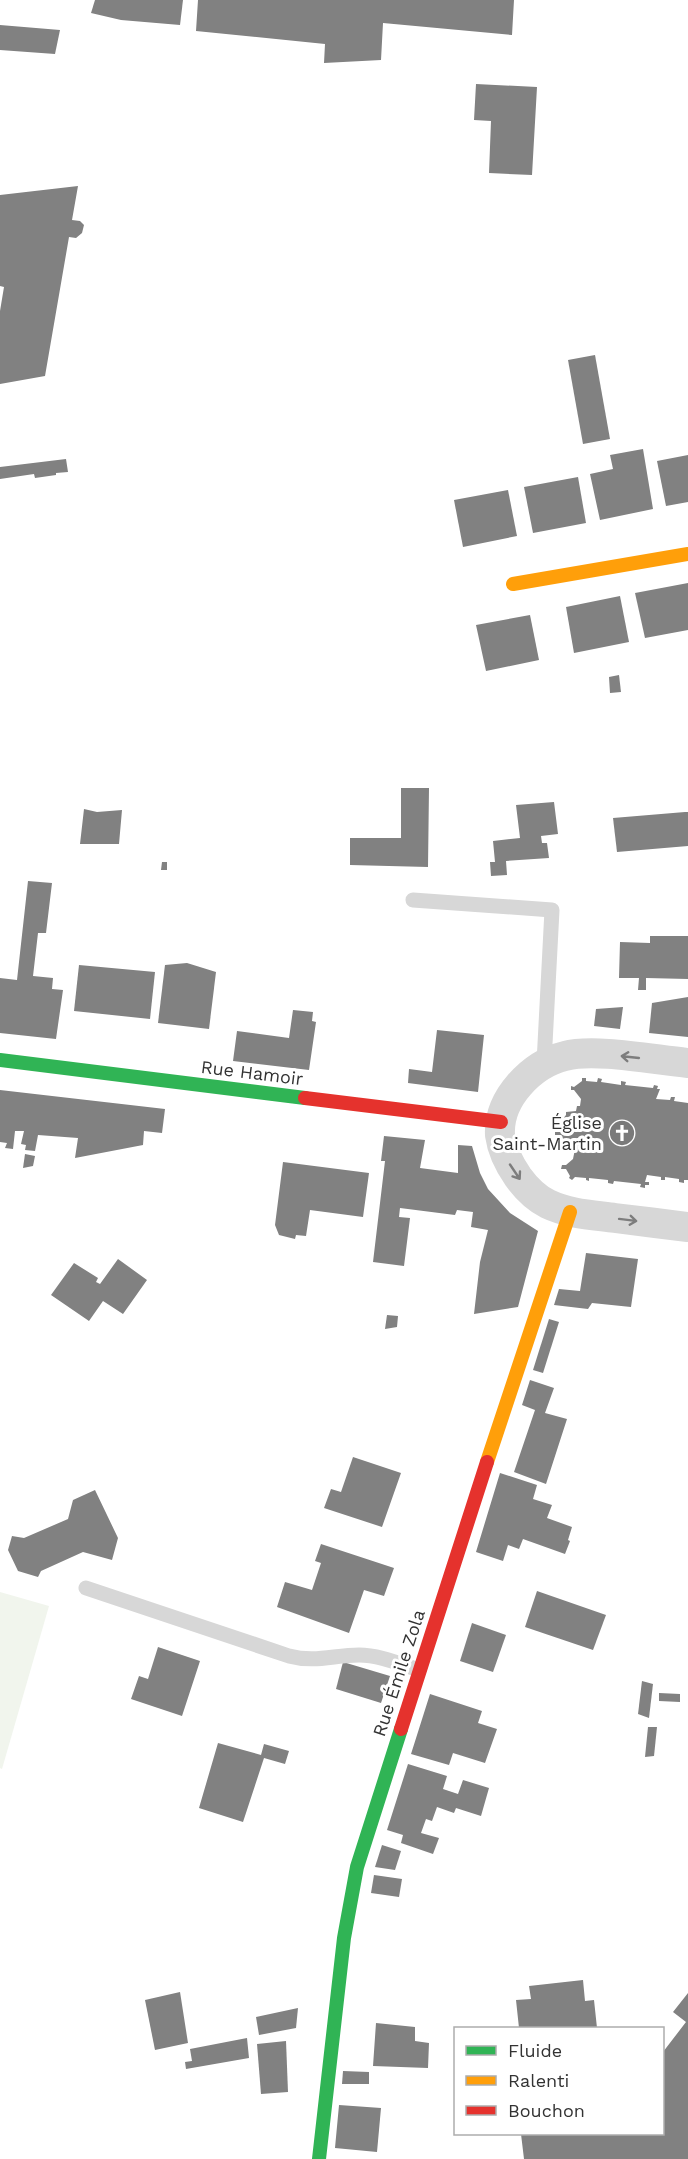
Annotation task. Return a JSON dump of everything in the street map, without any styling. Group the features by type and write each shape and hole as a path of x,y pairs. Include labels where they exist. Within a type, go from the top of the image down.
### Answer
{"street":[{"path":"513,584 688,555"},
{"path":"688,1063 579,1053 544,1063 520,1085 511,1097 501,1122 501,1141 507,1160 524,1184 547,1203 570,1212 688,1227"},
{"name":"Rue Hamoir","path":"0,1060 501,1122"},
{"name":"Rue Émile Zola","path":"319,2159 344,1938 352,1888 363,1844 570,1212"}],"lane":[{"path":"413,900 552,910 544,1063"},
{"path":"86,1588 303,1660 370,1655 419,1670"}],"shaded area":[{"path":"0,1592 49,1606 2,1769 0,1768"}],"building":[{"path":"95,0 183,0 180,25 121,20 91,13"},
{"path":"198,0 514,0 512,35 383,23 381,60 324,63 325,44 196,31"},
{"path":"0,25 60,30 55,54 0,50"},
{"path":"476,84 537,87 532,175 489,173 491,121 474,120"},
{"path":"78,186 72,220 80,221 84,225 82,233 76,238 69,237 45,376 0,384 0,311 4,287 0,286 0,195"},
{"path":"595,355 610,439 583,444 568,360"},
{"path":"643,449 653,509 600,520 590,474 613,469 610,455"},
{"path":"688,455 688,502 666,506 657,461"},
{"path":"66,459 68,472 35,478 34,474 0,479 0,467"},
{"path":"578,477 586,523 533,533 524,487"},
{"path":"508,490 517,536 463,547 454,500"},
{"path":"688,583 688,630 645,638 635,593"},
{"path":"620,596 629,642 574,653 566,607"},
{"path":"530,615 539,660 486,671 476,625"},
{"path":"619,675 621,692 610,693 609,677"},
{"path":"401,788 429,788 428,867 350,865 350,838 401,838"},
{"path":"554,802 558,834 541,836 542,843 547,843 549,858 506,861 507,875 491,876 490,862 495,862 493,841 520,838 516,805"},
{"path":"84,809 97,812 122,810 119,844 80,844"},
{"path":"688,812 688,846 617,852 613,818"},
{"path":"162,862 167,862 167,870 161,870"},
{"path":"28,881 52,883 46,933 38,933 33,976 53,978 52,989 63,990 56,1039 0,1033 0,978 17,980"},
{"path":"650,936 688,936 688,979 646,978 646,990 638,990 639,978 619,978 620,942 650,943"},
{"path":"187,963 216,972 209,1029 158,1023 165,965"},
{"path":"79,965 155,972 150,1019 74,1011"},
{"path":"688,997 688,1037 649,1033 652,1003"},
{"path":"623,1007 620,1029 594,1026 596,1009"},
{"path":"293,1010 313,1012 312,1021 316,1022 309,1070 233,1061 237,1031 289,1038"},
{"path":"437,1030 484,1035 478,1092 408,1083 409,1069 432,1072"},
{"name":"Église Saint-Martin","path":"582,1078 586,1078 586,1081 597,1082 598,1078 602,1079 601,1082 621,1085 621,1081 626,1082 625,1085 653,1088 654,1085 660,1089 656,1099 670,1100 671,1097 675,1097 674,1101 688,1103 688,1180 684,1180 684,1183 679,1182 679,1179 665,1177 665,1180 661,1180 661,1177 647,1175 645,1182 649,1182 649,1185 645,1185 645,1188 640,1187 641,1184 614,1181 613,1184 608,1183 608,1180 589,1178 589,1181 586,1178 575,1177 572,1180 569,1178 566,1169 561,1169 562,1165 566,1165 573,1159 575,1149 572,1149 572,1145 563,1143 561,1135 555,1135 560,1123 556,1122 557,1118 562,1120 566,1112 576,1111 577,1106 580,1106 581,1099 574,1090 571,1090 571,1086 574,1087 582,1081"},
{"path":"0,1090 165,1109 162,1133 144,1131 143,1145 75,1158 78,1138 38,1135 35,1151 25,1150 26,1145 21,1144 24,1131 15,1131 13,1149 5,1148 7,1143 0,1142"},
{"path":"384,1136 425,1140 420,1168 458,1173 458,1145 472,1146 480,1173 488,1189 510,1213 538,1231 518,1307 474,1314 480,1262 488,1230 471,1227 473,1212 457,1210 455,1215 400,1208 399,1217 410,1218 404,1266 373,1262 385,1161 381,1161"},
{"path":"25,1154 35,1156 33,1166 23,1168"},
{"path":"283,1162 369,1173 363,1217 310,1210 306,1236 296,1235 295,1239 279,1235 275,1225"},
{"path":"586,1253 638,1259 631,1307 592,1303 588,1309 554,1305 559,1289 580,1291"},
{"path":"118,1259 147,1280 123,1314 103,1301 89,1321 51,1295 74,1263 98,1278 96,1282 100,1284"},
{"path":"387,1315 398,1316 397,1327 385,1329"},
{"path":"549,1319 559,1322 543,1373 533,1370"},
{"path":"530,1380 554,1388 545,1413 567,1419 546,1484 514,1472 535,1410 522,1405"},
{"path":"353,1457 401,1473 382,1527 324,1508 331,1489 341,1492"},
{"path":"500,1473 537,1485 533,1499 552,1505 547,1518 572,1527 565,1554 523,1539 519,1549 508,1545 503,1561 476,1552"},
{"path":"95,1490 118,1538 112,1560 83,1552 41,1571 38,1577 18,1571 8,1550 12,1536 24,1538 68,1519 73,1500"},
{"path":"321,1544 394,1568 384,1596 364,1590 349,1633 277,1607 285,1582 312,1590 321,1563 315,1561"},
{"path":"537,1591 606,1615 593,1650 525,1627"},
{"path":"472,1623 506,1635 493,1672 460,1661"},
{"path":"158,1647 200,1661 182,1716 131,1699 139,1676 148,1679"},
{"path":"343,1662 390,1676 381,1703 336,1689"},
{"path":"642,1681 653,1684 649,1718 638,1714"},
{"path":"659,1693 680,1694 680,1702 659,1701"},
{"path":"430,1694 482,1711 478,1723 497,1729 485,1763 453,1753 449,1765 411,1754"},
{"path":"648,1727 657,1727 654,1756 645,1757"},
{"path":"218,1743 261,1755 264,1744 289,1751 285,1764 264,1758 243,1822 199,1808"},
{"path":"408,1764 447,1776 443,1789 458,1794 463,1780 489,1788 481,1816 456,1808 454,1813 437,1807 432,1821 426,1819 421,1833 439,1838 433,1854 401,1843 403,1835 387,1830"},
{"path":"382,1845 401,1851 395,1870 375,1867"},
{"path":"374,1875 402,1879 399,1897 371,1893"},
{"path":"583,1980 585,2001 594,2000 597,2027 519,2027 516,2000 531,1999 529,1986"},
{"path":"180,1992 188,2043 155,2050 145,2000"},
{"path":"688,1993 688,2159 524,2159 521,2135 664,2135 664,2051 686,2022 673,2012"},
{"path":"298,2008 296,2028 259,2035 256,2017"},
{"path":"376,2023 415,2027 415,2041 429,2043 428,2068 373,2066"},
{"path":"247,2038 249,2058 186,2069 185,2062 192,2061 190,2049"},
{"path":"286,2041 288,2092 261,2094 257,2044"},
{"path":"343,2071 369,2072 369,2084 342,2084"},
{"path":"339,2105 381,2108 377,2152 335,2148"}],"traffic: fast":[{"path":"0,1060 305,1098"},
{"path":"319,2159 344,1938 357,1867 401,1729"}],"traffic: slow":[{"path":"513,584 688,554"},
{"path":"487,1462 570,1212"}],"traffic: jam":[{"path":"305,1098 501,1122"},
{"path":"401,1729 487,1462"}],"place":[{"name":"Église Saint-Martin","path":"622,1133"}]}
